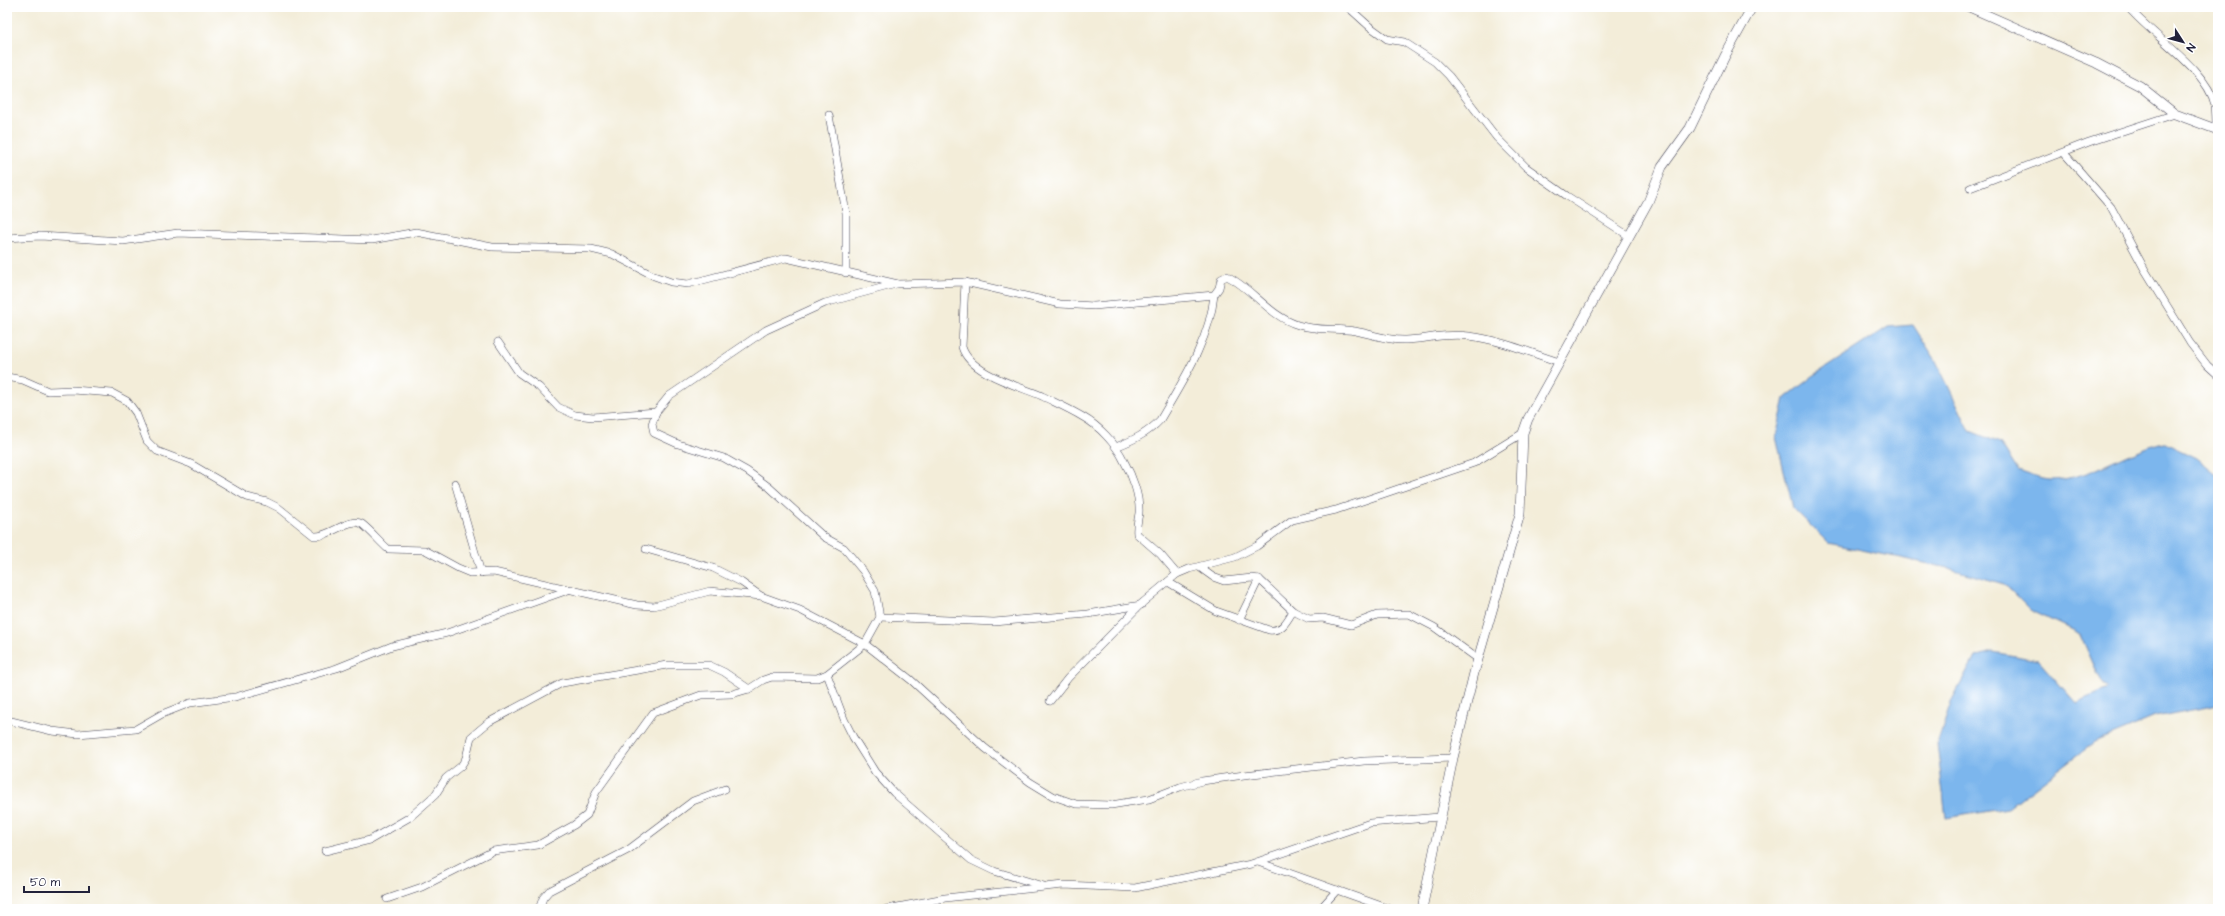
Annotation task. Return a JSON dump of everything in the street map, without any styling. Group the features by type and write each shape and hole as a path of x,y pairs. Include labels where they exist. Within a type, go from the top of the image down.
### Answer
{"street":[{"path":"1348,7 1369,26 1387,39 1404,42 1435,62 1449,76 1497,138 1526,167 1567,196 1629,236"},
{"path":"1422,909 1439,817 1453,758 1478,659 1520,514 1524,434 1541,393 1648,202 1662,166 1690,128 1725,56 1752,7"},
{"path":"1969,7 2096,63 2140,86 2175,114 2217,130 2215,105 2207,86 2169,45 2128,7"},
{"path":"1970,188 2064,153 2107,135 2175,114"},
{"path":"829,115 846,213 846,273"},
{"path":"2064,153 2112,207 2145,270 2190,343 2207,365 2218,375"},
{"path":"7,238 40,236 123,241 178,233 372,240 416,232 492,247 591,249 612,254 665,280 688,284 786,258 898,284 966,282 1060,304 1094,306 1214,295"},
{"path":"1116,447 1138,439 1150,431 1160,420 1204,336 1212,314 1214,295 1219,288 1221,279 1227,276 1242,285 1276,315 1298,325 1321,330 1355,331 1396,340 1417,339 1437,335 1468,336 1510,345 1559,362"},
{"path":"966,282 962,347 971,362 996,378 1043,397 1084,418 1116,447 1133,481 1139,512 1137,534 1160,554 1177,574"},
{"path":"387,899 422,887 493,851 538,845 574,825 587,815 596,792 652,713 700,695 732,694 749,689 763,680 772,677 817,678 828,674 865,644 880,617 875,592 863,570 844,548 824,537 769,487 747,470 724,458 678,444 654,433 652,424 656,412 675,392 766,330 825,304 898,284"},
{"path":"498,342 519,373 539,387 558,407 575,415 593,417 656,412"},
{"path":"7,377 23,380 48,391 73,390 112,393 127,400 136,413 147,441 157,451 191,464 247,497 267,502 279,508 314,536 320,537 353,522 361,524 388,549 425,550 458,568 470,572 494,572 637,605 654,606 710,591 761,596 800,610 865,644 911,680 984,748 1030,782 1053,796 1076,804 1105,805 1149,799 1195,783 1244,774 1364,761 1453,758"},
{"path":"1050,701 1068,678 1141,604 1177,574 1235,557 1246,552 1269,538 1292,520 1336,510 1474,463 1524,434"},
{"path":"455,483 481,573"},
{"path":"646,549 712,568 741,582 761,596"},
{"path":"1199,567 1213,577 1224,581 1252,578 1259,580 1293,611 1302,617 1323,618 1351,625 1377,615 1409,614 1434,628 1478,659"},
{"path":"1239,620 1259,580"},
{"path":"1168,582 1202,604 1239,620 1275,631 1281,628 1293,611"},
{"path":"7,720 52,731 78,734 136,729 162,714 190,703 235,697 337,668 392,646 447,633 571,589"},
{"path":"880,617 994,622 1088,614 1141,604"},
{"path":"324,851 370,840 410,817 435,795 446,778 461,766 466,758 471,737 489,722 562,683 667,665 709,665 724,672 749,689"},
{"path":"828,674 852,737 875,772 894,793 971,860 994,871 1046,887"},
{"path":"539,909 543,898 549,891 628,850 693,801 725,789"},
{"path":"887,909 945,898 1063,885 1135,888 1258,862 1370,823 1439,817"},
{"path":"1258,862 1390,909"},
{"path":"1320,909 1337,890"}],"water":[{"path":"1913,325 1935,359 1970,431 2000,443 2018,471 2048,480 2066,478 2094,470 2149,446 2163,442 2196,458 2218,476 2218,705 2155,717 2095,742 2008,808 1946,818 1937,744 1952,700 1975,657 1992,652 2038,660 2076,703 2108,689 2101,681 2080,634 2030,610 2004,584 1944,567 1828,543 1793,508 1776,437 1785,398 1813,376 1888,327"}]}
